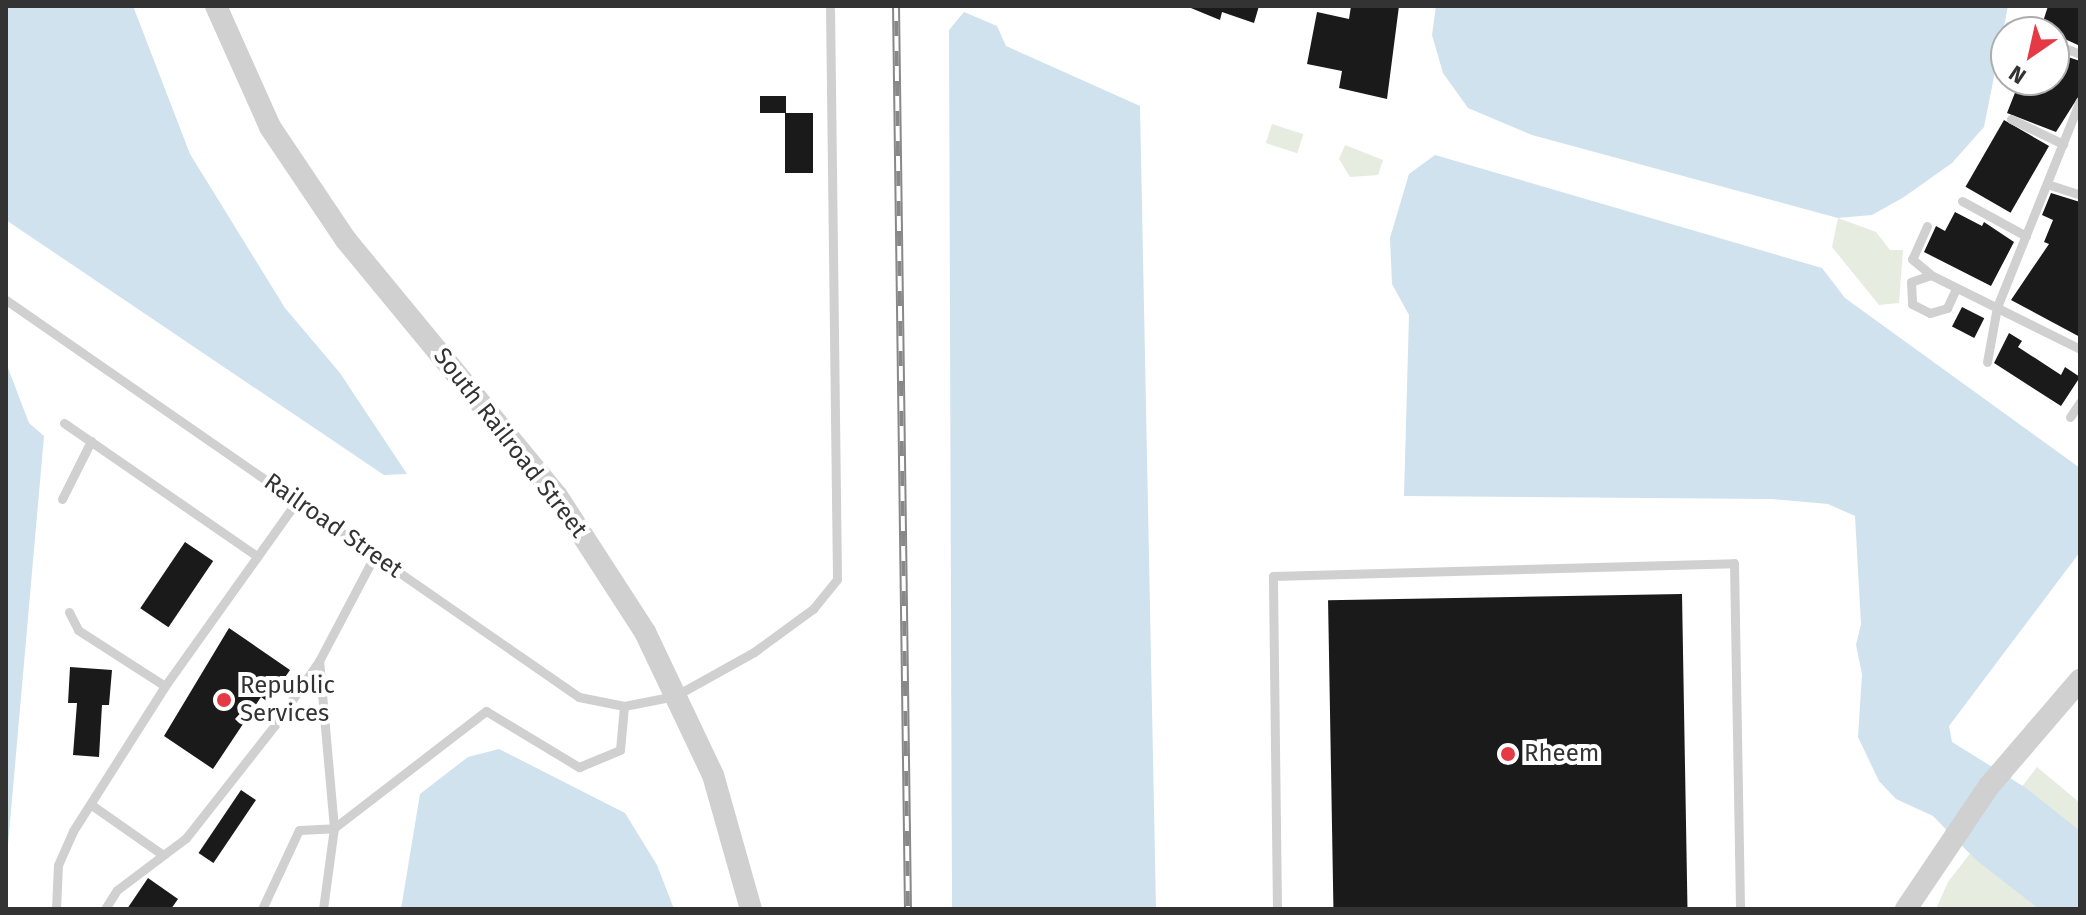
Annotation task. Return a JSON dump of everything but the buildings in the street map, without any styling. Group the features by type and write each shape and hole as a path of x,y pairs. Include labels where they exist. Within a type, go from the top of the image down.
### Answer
{"street":[{"name":"South Railroad Street","path":"216,6 270,127 346,240 557,496 645,632 713,775 751,909"},
{"path":"1906,909 1932,864 1989,786 2029,745 2080,680"}],"lane":[{"path":"675,696 802,617 830,593 837,579 830,9"},
{"path":"1987,362 1997,307 2080,101"},
{"path":"2011,119 2063,144"},
{"path":"2047,184 2080,195"},
{"path":"1962,201 2026,236"},
{"path":"1927,226 1912,259 1931,275 2080,349"},
{"path":"1931,275 1911,282 1912,304 1930,313 1947,308 1956,289"},
{"name":"Railroad Street","path":"6,300 579,697 624,706 675,696"},
{"path":"2070,417 2080,402"},
{"path":"64,423 257,556"},
{"path":"62,499 91,441"},
{"path":"56,909 58,865 73,831 93,806 165,686 297,501"},
{"path":"105,909 117,890 186,838 319,661 375,555"},
{"path":"1277,909 1273,576 1734,563 1740,909"},
{"path":"69,612 78,630 165,686"},
{"path":"319,661 334,828 323,909"},
{"path":"262,909 299,830 334,828 486,711 579,767 620,750 624,706"},
{"path":"93,806 163,855"}],"shaded area":[{"path":"1272,124 1303,134 1297,153 1266,143"},
{"path":"1345,145 1383,160 1378,175 1350,177 1339,159"},
{"path":"1838,218 1876,232 1890,250 1903,250 1899,303 1879,305 1832,247"},
{"path":"2037,767 2080,803 2080,909 1936,909 1948,882"}],"water":[{"path":"6,6 133,6 190,154 285,308 340,373 407,474 384,475 6,220"},
{"path":"1436,6 2008,6 2006,16 1990,16 1990,96 1984,127 1952,163 1904,197 1872,215 1838,218 1532,135 1468,108 1443,73 1432,35"},
{"path":"964,12 997,26 1006,46 1140,106 1156,909 952,909 949,30"},
{"path":"1435,155 1822,268 1845,298 2080,468 2080,552 1949,726 1952,742 2026,788 2080,831 2080,909 2039,909 1976,860 1933,816 1896,799 1879,781 1858,737 1862,674 1856,645 1861,624 1855,516 1828,504 1772,499 1404,496 1409,315 1392,284 1390,238 1409,174"},
{"path":"6,363 29,423 44,436 6,868"},
{"path":"499,749 625,813 657,865 674,909 401,909 420,794 468,757"}],"railway":[{"path":"896,6 908,909"}],"place":[{"name":"Republic Services","path":"224,700"},
{"name":"Rheem","path":"1508,754"}]}
